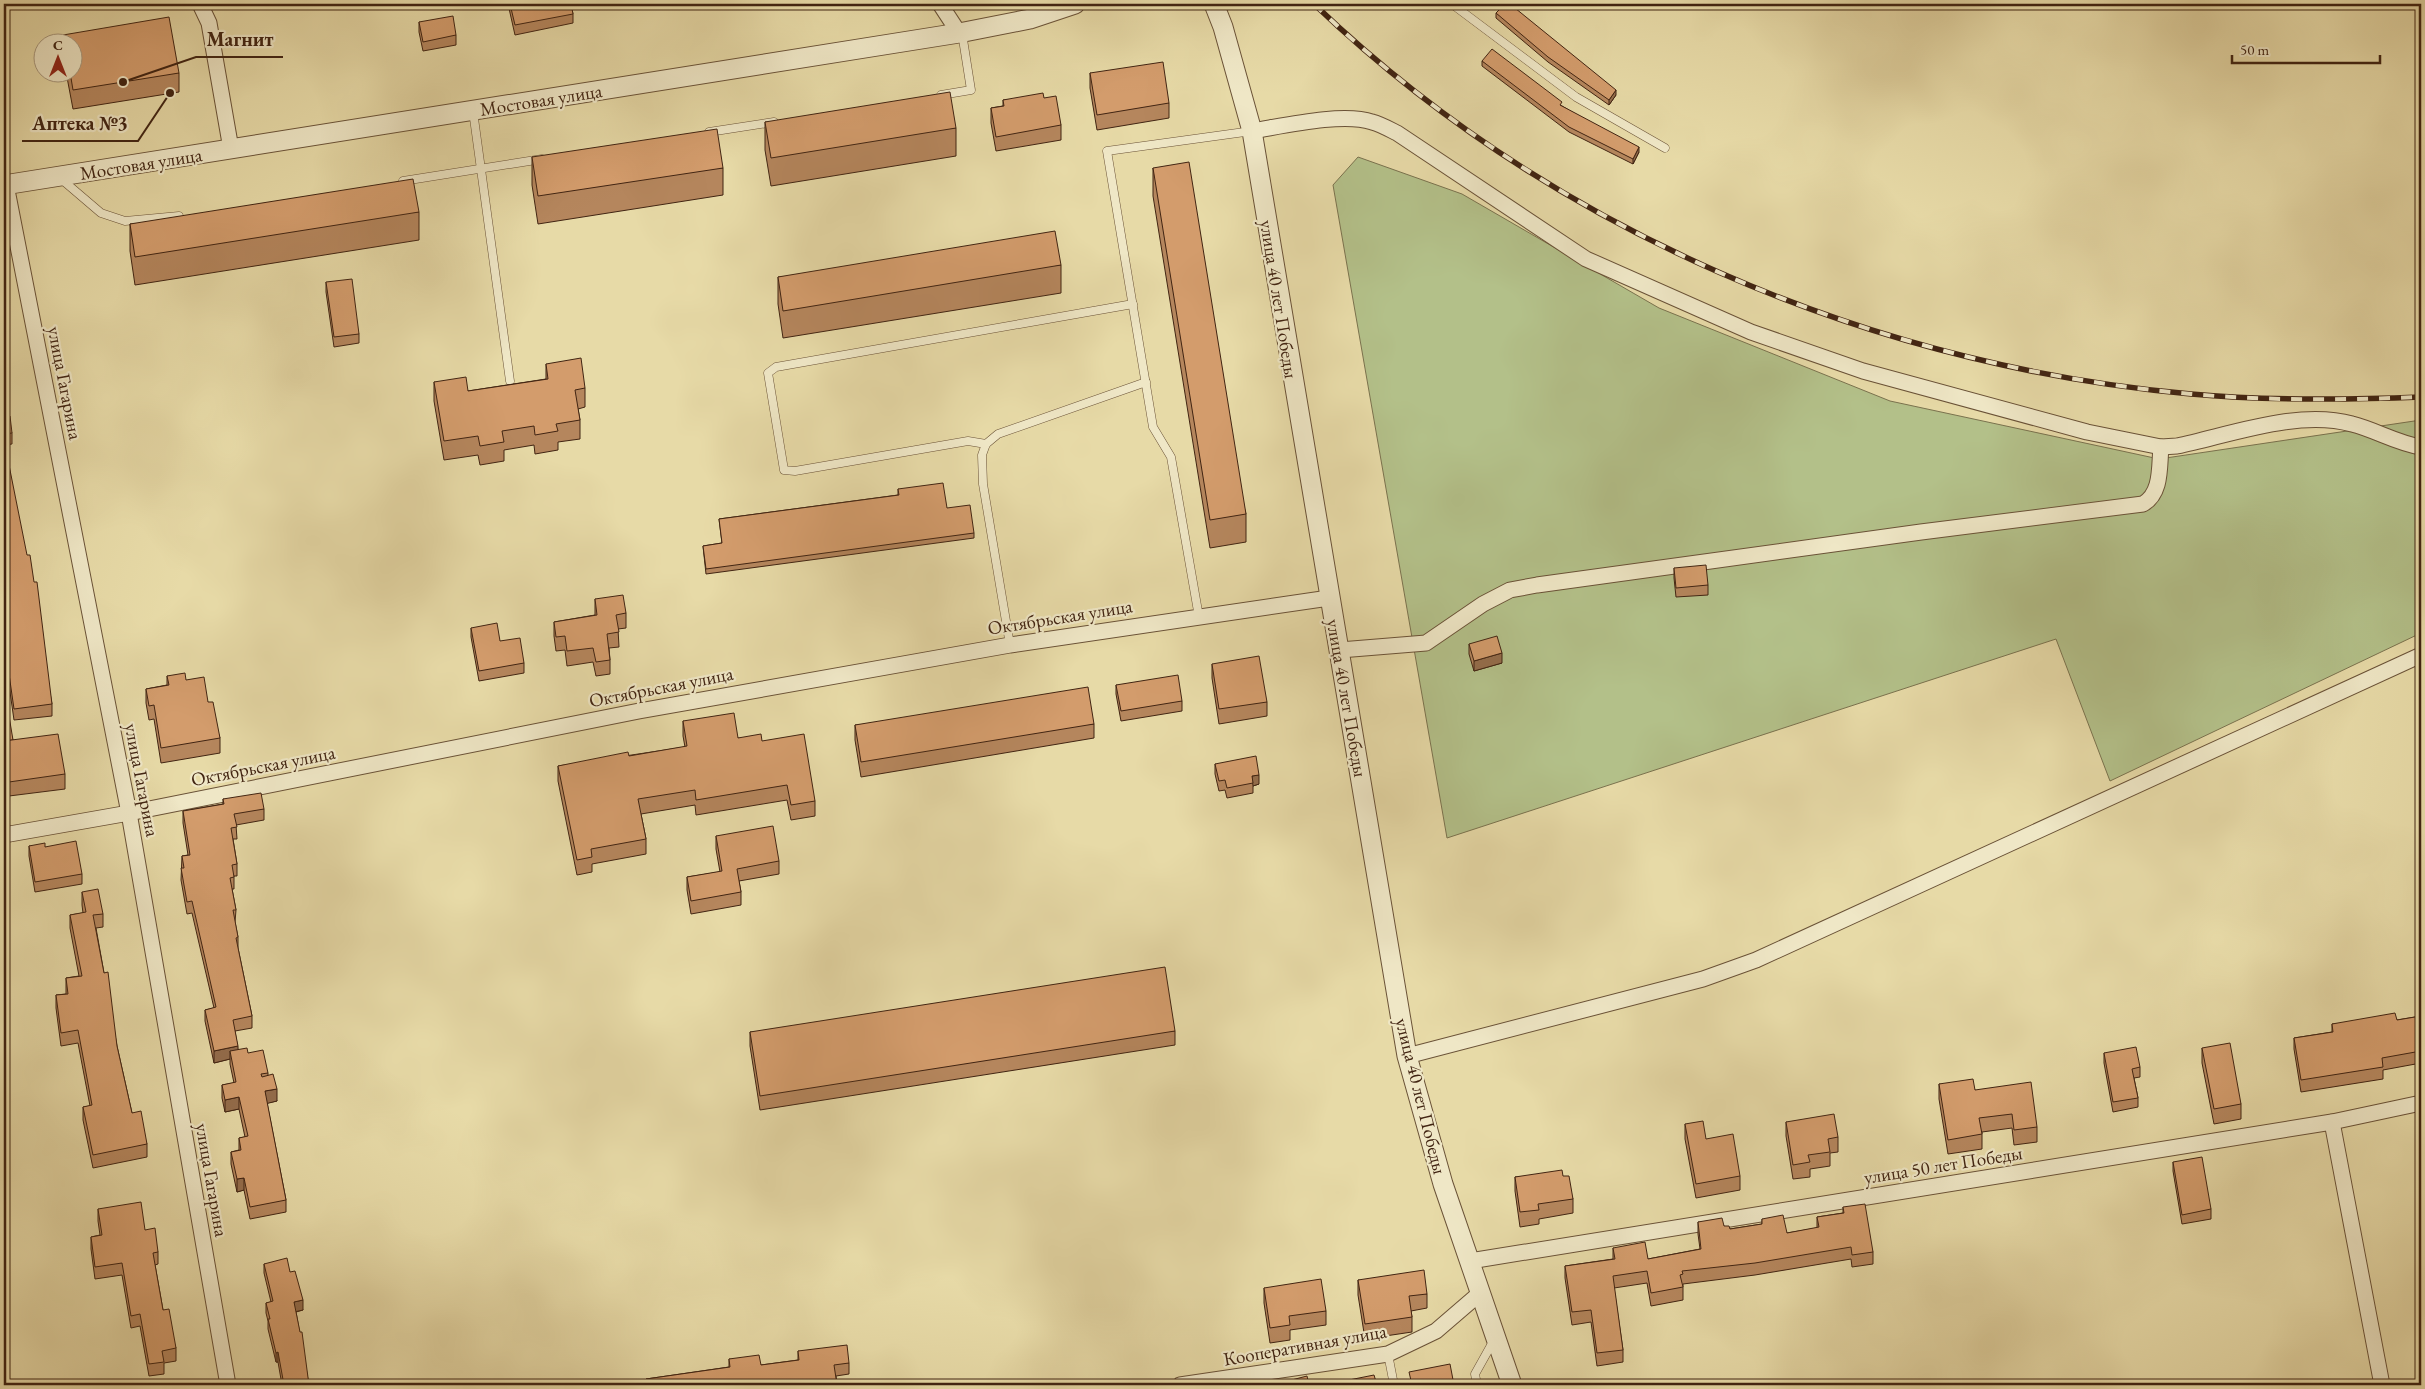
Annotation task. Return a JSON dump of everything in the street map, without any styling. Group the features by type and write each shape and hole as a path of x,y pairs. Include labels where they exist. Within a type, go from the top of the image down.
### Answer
{"street":[{"path":"200,4 209,23 232,149"},
{"path":"940,4 960,33"},
{"name":"Мостовая улица","path":"5,185 960,33 1030,19 1075,4"},
{"name":"улица 40 лет Победы","path":"1214,4 1223,27 1252,131 1328,598 1340,650 1407,1056 1441,1176 1470,1261 1479,1294 1512,1385"},
{"path":"1252,131 1333,120 1371,121 1397,133 1586,259 1751,332 1872,374 2086,432 2161,447 2177,446 2285,422 2312,420 2351,423 2398,442 2421,446"},
{"name":"улица Гагарина","path":"5,185 129,813 228,1385"},
{"path":"1340,650 1426,643 1484,604 1510,590 1537,585 1921,532 2143,504 2152,499 2157,486 2161,447"},
{"name":"Октябрьская улица","path":"4,835 129,813 639,711 1010,644 1328,598"},
{"path":"1407,1056 1703,979 1756,960 2421,655"},
{"name":"улица 50 лет Победы","path":"1470,1261 2332,1122 2421,1103"},
{"path":"2332,1122 2382,1385"},
{"name":"Кооперативная улица","path":"1180,1385 1388,1354 1436,1331 1479,1294"}],"lane":[{"path":"1452,4 1576,97 1665,148"},
{"path":"932,96 971,90 960,33"},
{"path":"473,110 510,381"},
{"path":"697,134 785,120"},
{"path":"1199,617 1171,457 1153,427 1107,151 1252,131"},
{"path":"392,183 550,158"},
{"path":"59,177 101,213 125,221 186,216"},
{"path":"986,444 968,441 794,471 784,470 768,373 776,367 1133,304"},
{"path":"1010,644 983,484 982,455 986,444 998,434 1146,382"},
{"path":"1477,1385 1475,1374 1495,1338"},
{"path":"1388,1354 1394,1385"}],"green space":[{"path":"1358,157 1462,194 1659,308 1890,401 2159,459 2421,420 2421,633 2110,781 2056,639 1447,838 1333,185"}],"building":[{"path":"510,4 571,4 573,14 515,25"},
{"path":"1505,4 1510,4 1616,90 1609,100 1548,57 1496,13"},
{"path":"453,16 456,35 423,42 419,22"},
{"path":"169,17 179,73 73,90 72,82 82,82 81,32"},
{"path":"1492,49 1562,102 1560,105 1639,147 1633,159 1569,127 1482,61"},
{"path":"1163,62 1169,103 1097,115 1090,73"},
{"path":"950,92 956,128 771,158 765,122"},
{"path":"1043,93 1044,98 1056,96 1061,125 996,137 991,108 1004,106 1003,100"},
{"path":"717,129 723,168 538,196 532,157"},
{"path":"1189,162 1246,514 1210,520 1153,168"},
{"path":"413,179 419,212 135,257 130,224"},
{"path":"1055,231 1061,265 783,311 778,277"},
{"path":"352,279 359,334 334,337 326,282"},
{"path":"581,358 585,388 575,390 580,420 556,424 558,431 535,435 534,426 502,431 504,442 480,446 478,436 444,441 434,382 466,377 468,391 548,379 546,364"},
{"path":"10,416 12,433 4,434 4,417"},
{"path":"4,440 27,555 30,555 34,582 37,582 52,704 14,709 8,667 4,668"},
{"path":"943,483 947,508 970,505 974,533 706,569 703,546 722,543 719,519 899,495 898,489"},
{"path":"1706,565 1708,585 1676,588 1674,568"},
{"path":"623,595 626,613 616,615 619,632 607,634 610,660 596,662 593,648 567,651 565,636 556,637 554,622 597,615 595,599"},
{"path":"497,623 500,641 520,638 524,663 479,671 471,628"},
{"path":"1497,636 1502,653 1474,661 1469,644"},
{"path":"1259,656 1267,702 1219,709 1212,664"},
{"path":"185,673 186,680 204,677 208,702 213,702 220,738 161,748 154,705 149,706 146,689 169,685 167,676"},
{"path":"1178,675 1182,701 1121,711 1116,685"},
{"path":"1088,687 1094,724 861,762 855,725"},
{"path":"8,710 13,740 4,741 4,711"},
{"path":"734,713 738,738 761,734 762,741 804,734 815,801 791,805 787,785 696,800 695,790 638,799 646,839 591,849 592,857 577,860 558,766 628,752 629,756 687,746 683,721"},
{"path":"58,734 65,774 9,782 4,741"},
{"path":"1256,756 1259,775 1252,776 1253,783 1227,788 1225,780 1219,781 1215,764"},
{"path":"261,793 264,809 234,814 237,827 231,828 237,864 232,865 234,877 230,878 236,910 233,910 238,937 236,938 252,1016 233,1020 238,1046 214,1051 205,1010 216,1007 192,901 187,902 181,868 184,868 182,856 190,855 183,811 224,804 223,799"},
{"path":"773,826 779,861 737,869 741,892 691,901 687,877 722,871 716,836"},
{"path":"76,841 82,874 35,882 29,846 45,843 45,847"},
{"path":"98,889 103,914 93,915 104,973 108,972 117,1046 132,1113 141,1111 147,1144 93,1155 83,1107 92,1105 78,1030 61,1033 56,995 68,994 66,978 82,976 70,915 86,912 82,892"},
{"path":"1165,967 1175,1031 760,1096 750,1032"},
{"path":"2395,1013 2397,1020 2421,1016 2421,1051 2382,1058 2383,1067 2301,1080 2294,1038 2333,1032 2332,1024"},
{"path":"2230,1043 2241,1104 2214,1109 2202,1048"},
{"path":"2136,1047 2140,1067 2132,1069 2138,1098 2113,1102 2104,1053"},
{"path":"247,1048 248,1053 263,1050 268,1073 261,1074 262,1077 273,1074 277,1089 265,1091 286,1200 250,1207 244,1178 237,1179 231,1152 241,1150 239,1138 248,1136 239,1097 225,1100 222,1085 236,1082 230,1051"},
{"path":"1973,1079 1975,1090 2031,1082 2037,1127 2014,1130 2012,1114 1979,1118 1982,1134 1948,1140 1939,1084"},
{"path":"1834,1114 1838,1137 1828,1139 1830,1152 1808,1155 1810,1162 1793,1165 1786,1122"},
{"path":"1703,1121 1706,1139 1733,1134 1740,1176 1696,1184 1685,1124"},
{"path":"2202,1157 2211,1209 2182,1215 2173,1162"},
{"path":"1562,1170 1563,1176 1569,1176 1573,1199 1538,1204 1539,1210 1520,1212 1515,1177"},
{"path":"141,1202 145,1230 155,1228 158,1252 153,1253 163,1310 169,1309 176,1348 162,1351 164,1362 149,1364 140,1314 131,1316 122,1263 95,1267 91,1237 102,1235 98,1209"},
{"path":"1865,1204 1873,1252 1852,1255 1851,1247 1755,1263 1682,1271 1683,1274 1680,1275 1683,1287 1651,1293 1647,1271 1613,1276 1623,1350 1597,1353 1591,1310 1572,1312 1565,1266 1615,1259 1613,1248 1645,1242 1648,1259 1701,1249 1698,1222 1722,1218 1724,1226 1729,1226 1730,1229 1762,1224 1762,1219 1783,1215 1787,1233 1819,1227 1817,1217 1844,1213 1843,1207"},
{"path":"287,1258 290,1272 295,1271 303,1300 294,1302 300,1332 302,1332 309,1385 284,1385 278,1352 276,1353 268,1319 270,1319 266,1303 273,1301 264,1264"},
{"path":"1424,1270 1427,1294 1409,1296 1412,1317 1365,1324 1358,1280"},
{"path":"1321,1279 1326,1311 1289,1316 1290,1325 1270,1328 1264,1288"},
{"path":"847,1345 849,1363 834,1365 837,1385 647,1385 646,1379 730,1367 729,1359 759,1355 761,1365 799,1360 798,1351"},
{"path":"1450,1364 1454,1385 1412,1385 1409,1372"},
{"path":"1374,1375 1377,1385 1340,1385 1339,1382"},
{"path":"1307,1376 1309,1385 1276,1385 1276,1384"}],"railway":[{"path":"1314,4 1406,84 1505,156 1610,219 1720,272 1834,317 1951,352 2070,378 2191,394 2249,398 2421,397"}],"place":[{"name":"Магнит","path":"123,82"},
{"name":"Аптека №3","path":"170,93"}]}
